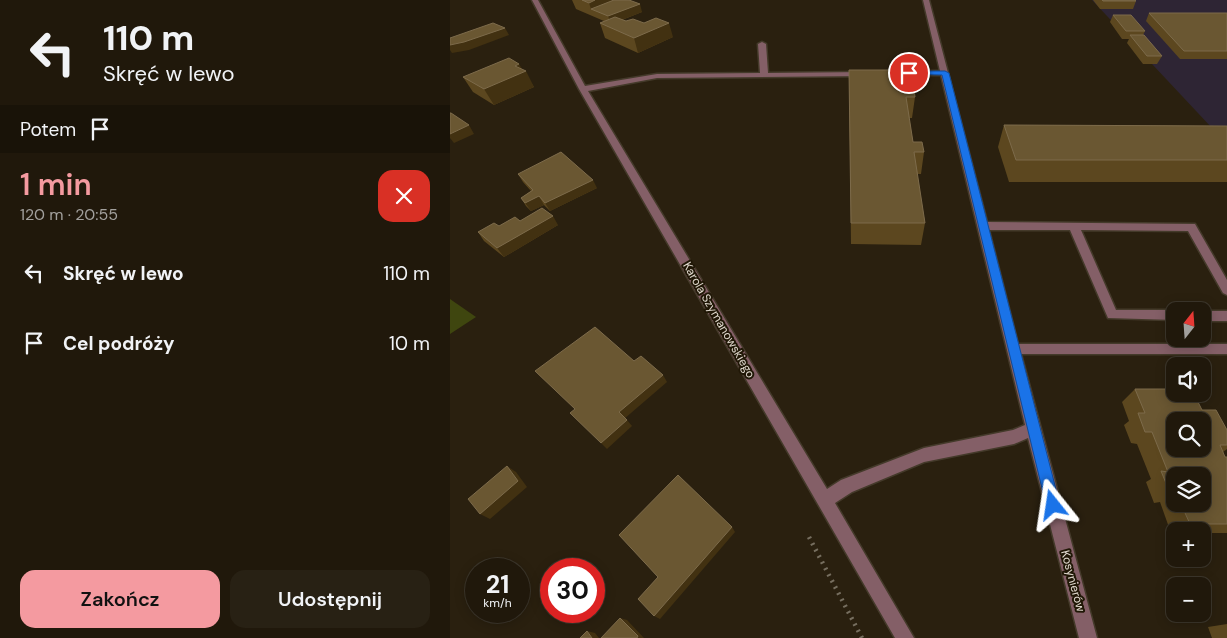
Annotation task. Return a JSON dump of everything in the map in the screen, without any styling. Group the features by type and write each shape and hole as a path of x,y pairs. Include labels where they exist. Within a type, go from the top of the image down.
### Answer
{"street":[{"name":"Karola Szymanowskiego","path":"535,0 584,90 905,638"},
{"name":"Kosynierów","path":"926,0 1033,429 1088,638"},
{"path":"762,44 764,75"},
{"path":"584,90 657,76 945,73"},
{"path":"982,226 1191,227 1227,290"},
{"path":"1074,226 1112,314 1166,315"},
{"path":"1211,316 1227,316"},
{"path":"1014,349 1227,349"},
{"path":"824,500 847,486 924,455 1014,437 1033,429"}],"shaded area":[{"path":"1092,0 1227,0 1227,144"}],"green space":[{"path":"450,299 476,317 450,334"}],"building":[{"path":"582,0 595,0 589,3"},
{"path":"614,0 629,0 640,4 608,16 591,9"},
{"path":"1135,0 1136,1 1103,1"},
{"path":"1149,13 1227,13 1227,51 1184,51"},
{"path":"1113,15 1131,15 1145,31 1126,31"},
{"path":"615,17 626,21 633,19 644,23 656,18 669,23 634,38 600,23"},
{"path":"493,23 505,28 450,45 450,38"},
{"path":"1130,35 1144,35 1162,56 1147,56"},
{"path":"509,58 519,64 515,66 526,71 484,89 463,77"},
{"path":"849,70 902,70 905,89 914,89 915,97 906,97 913,142 922,142 924,152 914,152 925,223 851,223"},
{"path":"451,113 469,125 450,134"},
{"path":"1004,125 1227,126 1227,160 1016,160"},
{"path":"561,152 593,180 545,203 539,196 525,203 521,198 533,190 518,174"},
{"path":"542,208 553,216 497,248 478,232 494,223 499,226 515,217 520,221"},
{"path":"595,327 634,361 641,356 663,375 619,412 627,420 601,443 570,413 575,409 535,371"},
{"path":"1135,389 1166,389 1166,402 1198,402 1202,410 1216,410 1227,430 1227,445 1220,445 1225,457 1227,457 1227,524 1189,522 1185,512 1211,512 1211,467 1166,467 1152,432 1145,432 1138,413 1145,413"},
{"path":"507,466 518,481 480,514 468,499"},
{"path":"1161,471 1166,472 1166,483"},
{"path":"678,475 732,527 654,616 638,599 658,577 619,535"},
{"path":"620,618 638,636 637,638 601,638"},
{"path":"587,631 592,638 580,638"}],"route":[{"path":"909,73 945,73 1053,505"}]}
